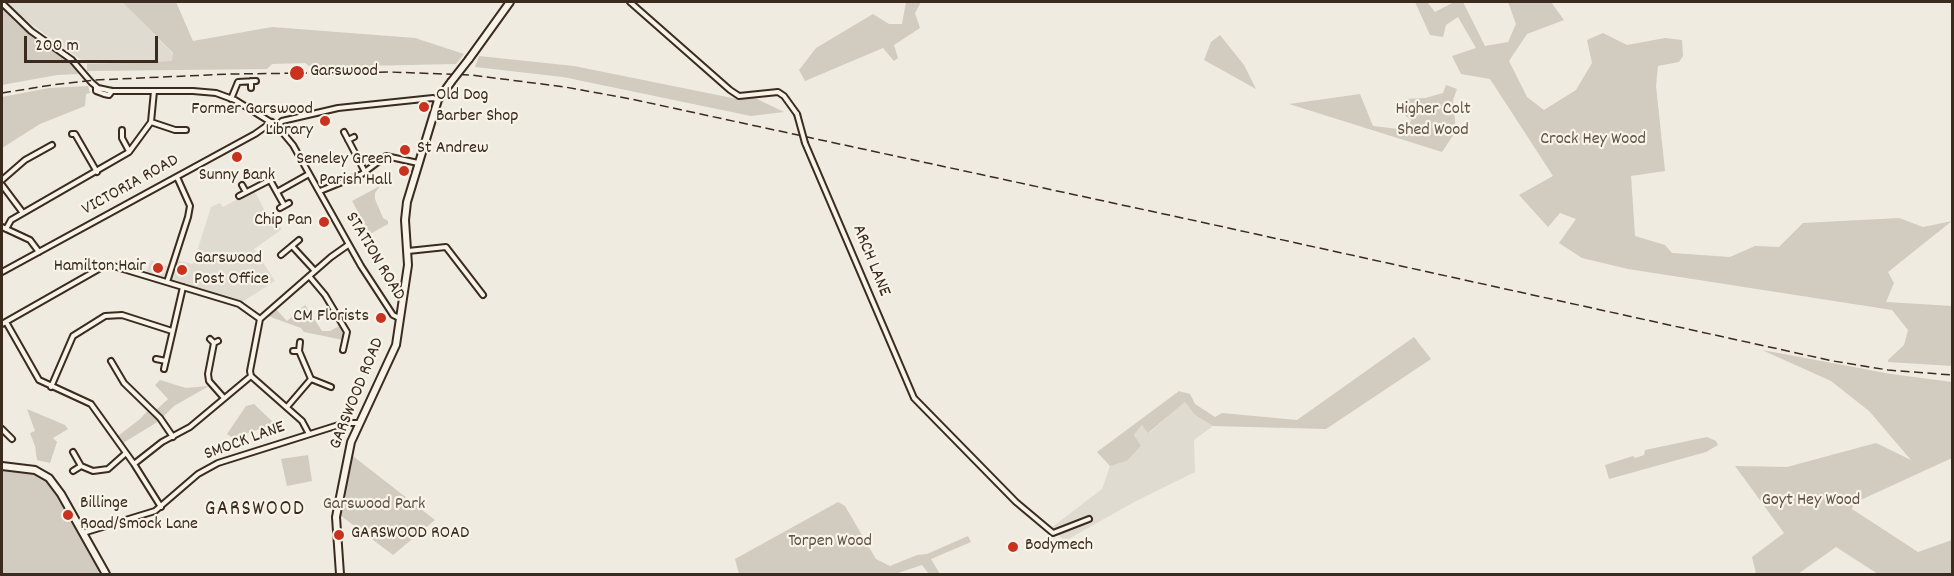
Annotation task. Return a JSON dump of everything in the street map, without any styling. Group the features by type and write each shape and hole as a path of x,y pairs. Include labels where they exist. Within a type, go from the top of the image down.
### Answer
{"street":[{"name":"GARSWOOD ROAD","path":"340,574 337,510 351,442 392,355 407,279 406,210 418,164 438,100 510,2"},
{"name":"ARCH LANE","path":"630,2 739,96 778,92 784,96 797,114 805,143 914,398 1016,502 1053,533 1089,519"},
{"name":"STATION ROAD","path":"2,3 31,31 72,60 96,86 112,91 206,91 233,99 272,122 288,137 348,245 393,315 400,319"},
{"path":"233,99 238,82 253,81 250,88"},
{"path":"39,252 30,240 4,228 11,220 129,152 151,122 154,91"},
{"path":"277,126 282,121 338,108 433,98 438,100"},
{"path":"151,122 177,131 186,130"},
{"name":"VICTORIA ROAD","path":"2,272 255,134 272,122"},
{"path":"121,132 129,152"},
{"path":"344,132 365,172"},
{"path":"75,133 97,172"},
{"path":"348,140 354,137"},
{"path":"2,180 25,160 50,148"},
{"path":"320,191 365,172 386,156 418,164"},
{"path":"277,192 309,174"},
{"path":"167,282 190,206 177,177"},
{"path":"240,196 270,180 284,205"},
{"path":"2,185 23,213"},
{"path":"242,185 246,192"},
{"path":"280,255 299,240"},
{"path":"309,434 302,421 251,376 260,319 348,245"},
{"path":"292,246 315,271"},
{"path":"408,251 446,247 483,295"},
{"path":"161,507 134,464 91,404 39,380 4,323 104,266 118,266 239,304 260,319"},
{"path":"309,276 325,295 347,332"},
{"path":"164,369 183,287"},
{"path":"51,387 73,336 105,316 122,315 172,330"},
{"path":"343,351 348,324"},
{"path":"214,341 208,374 209,381 224,398"},
{"path":"300,342 300,351 311,379 331,387"},
{"path":"293,351 300,351"},
{"path":"156,359 166,361"},
{"path":"110,361 124,383 160,418 173,437"},
{"path":"134,464 162,442 190,427 251,376"},
{"path":"287,407 311,379"},
{"name":"SMOCK LANE","path":"83,533 148,514 161,507 198,474 218,463 345,423 359,423"},
{"path":"2,429 12,439"},
{"path":"3,441 8,435"},
{"path":"73,452 81,466 93,471 108,470 126,453"},
{"path":"2,466 35,470 45,474 56,486 106,574"},
{"path":"73,471 81,466"}],"shaded area":[{"path":"5,2 122,2 173,54 173,61 87,64 20,16"},
{"path":"254,190 268,217 282,229 254,249 275,281 242,302 146,272 151,260 168,266 170,259 193,264 211,207 220,203 223,207"},
{"path":"1185,402 1195,415 1213,426 1194,440 1195,472 1136,501 1065,541 1051,528 1102,489 1110,466 1127,461 1141,446 1134,435 1143,424 1149,433"}],"green space":[{"path":"122,2 176,2 193,41 272,27 415,38 464,54 456,64 311,67 305,63 272,64 267,69 87,71 87,64 172,61 173,53"},
{"path":"906,2 921,2 915,13 920,28 894,45 898,58 894,61 883,48 805,81 799,70 816,48 873,14 889,24 902,24"},
{"name":"Crock Hey Wood","path":"1415,2 1427,2 1435,12 1454,2 1463,2 1485,46 1508,42 1516,24 1508,2 1551,2 1564,20 1527,34 1509,61 1527,97 1544,110 1576,90 1592,63 1587,40 1603,33 1627,45 1665,38 1682,40 1683,56 1679,62 1658,66 1656,86 1665,171 1631,176 1635,236 1665,245 1672,253 1730,257 1755,246 1779,247 1803,223 1899,218 1923,227 1952,221 1888,272 1894,283 1886,302 1952,306 1952,366 1888,362 1904,345 1908,330 1892,310 1628,269 1582,258 1559,243 1576,219 1560,213 1548,227 1519,195 1553,176 1490,79 1461,74 1452,56 1476,48 1458,17 1446,25 1443,37 1430,35"},
{"path":"2,8 16,23 70,63 79,74 57,75 2,85"},
{"path":"1220,35 1244,65 1256,89 1204,60 1211,42"},
{"path":"479,56 574,66 737,99 755,98 784,112 751,116 563,77 475,67"},
{"name":"Higher Colt Shed Wood","path":"1446,85 1457,89 1453,100 1456,131 1442,152 1289,104 1360,94 1373,126 1407,130 1411,120 1401,112 1405,99 1425,98 1443,93"},
{"path":"88,86 90,93 86,94 85,106 40,124 2,148 2,97 49,88"},
{"path":"380,186 375,193 375,199 388,224 370,234 352,201"},
{"path":"305,305 322,331 330,331 339,326 343,340 304,332 301,328 268,316 275,308 287,321"},
{"path":"1414,337 1431,359 1326,429 1213,426 1195,415 1185,402 1148,433 1142,425 1134,435 1141,446 1127,461 1110,466 1097,452 1179,391 1190,394 1195,404 1215,417 1222,413 1297,420"},
{"name":"Goyt Hey Wood","path":"1762,350 1891,374 1952,382 1952,458 1854,503 1852,509 1918,552 1952,540 1952,574 1878,574 1836,547 1798,574 1756,574 1752,557 1784,533 1735,466 1787,467 1876,443 1911,460 1869,411 1831,381"},
{"path":"160,380 186,388 209,386 174,406 159,421 123,443 118,436 151,407 155,411 168,399 155,385"},
{"path":"254,404 275,424 233,438 227,434 246,406"},
{"path":"27,409 65,425 68,429 53,438 57,442 50,463 37,460 30,433 35,431"},
{"path":"1707,437 1716,441 1718,445 1706,452 1609,479 1605,465 1644,455 1645,450"},
{"name":"Garswood Park","path":"349,453 435,520 393,555 340,515"},
{"path":"308,455 312,481 287,486 281,459"},
{"path":"2,470 36,474 49,481 101,570 96,574 2,574"},
{"name":"Torpen Wood","path":"838,502 845,506 876,559 890,566 917,555 927,554 968,536 971,542 931,559 940,574 929,574 922,565 895,574 739,574 735,559"}],"railway":[{"path":"2,93 95,80 231,74 389,72 471,75 565,87 631,99 1201,222 1833,361 1888,370 1952,375"}],"place":[{"name":"Garswood","path":"297,73"},
{"name":"Old Dog Barber Shop","path":"424,107"},
{"name":"Former Garswood Library","path":"325,121"},
{"name":"St Andrew","path":"405,150"},
{"name":"Sunny Bank","path":"237,157"},
{"name":"Seneley Green Parish Hall","path":"404,171"},
{"name":"Chip Pan","path":"324,222"},
{"name":"Hamilton Hair","path":"158,268"},
{"name":"Garswood Post Office","path":"182,270"},
{"name":"CM Florists","path":"381,318"},
{"name":"Billinge Road/Smock Lane","path":"68,515"},
{"name":"GARSWOOD ROAD","path":"339,535"},
{"name":"Bodymech","path":"1013,547"}],"district":[{"name":"GARSWOOD","path":"255,511"}]}
